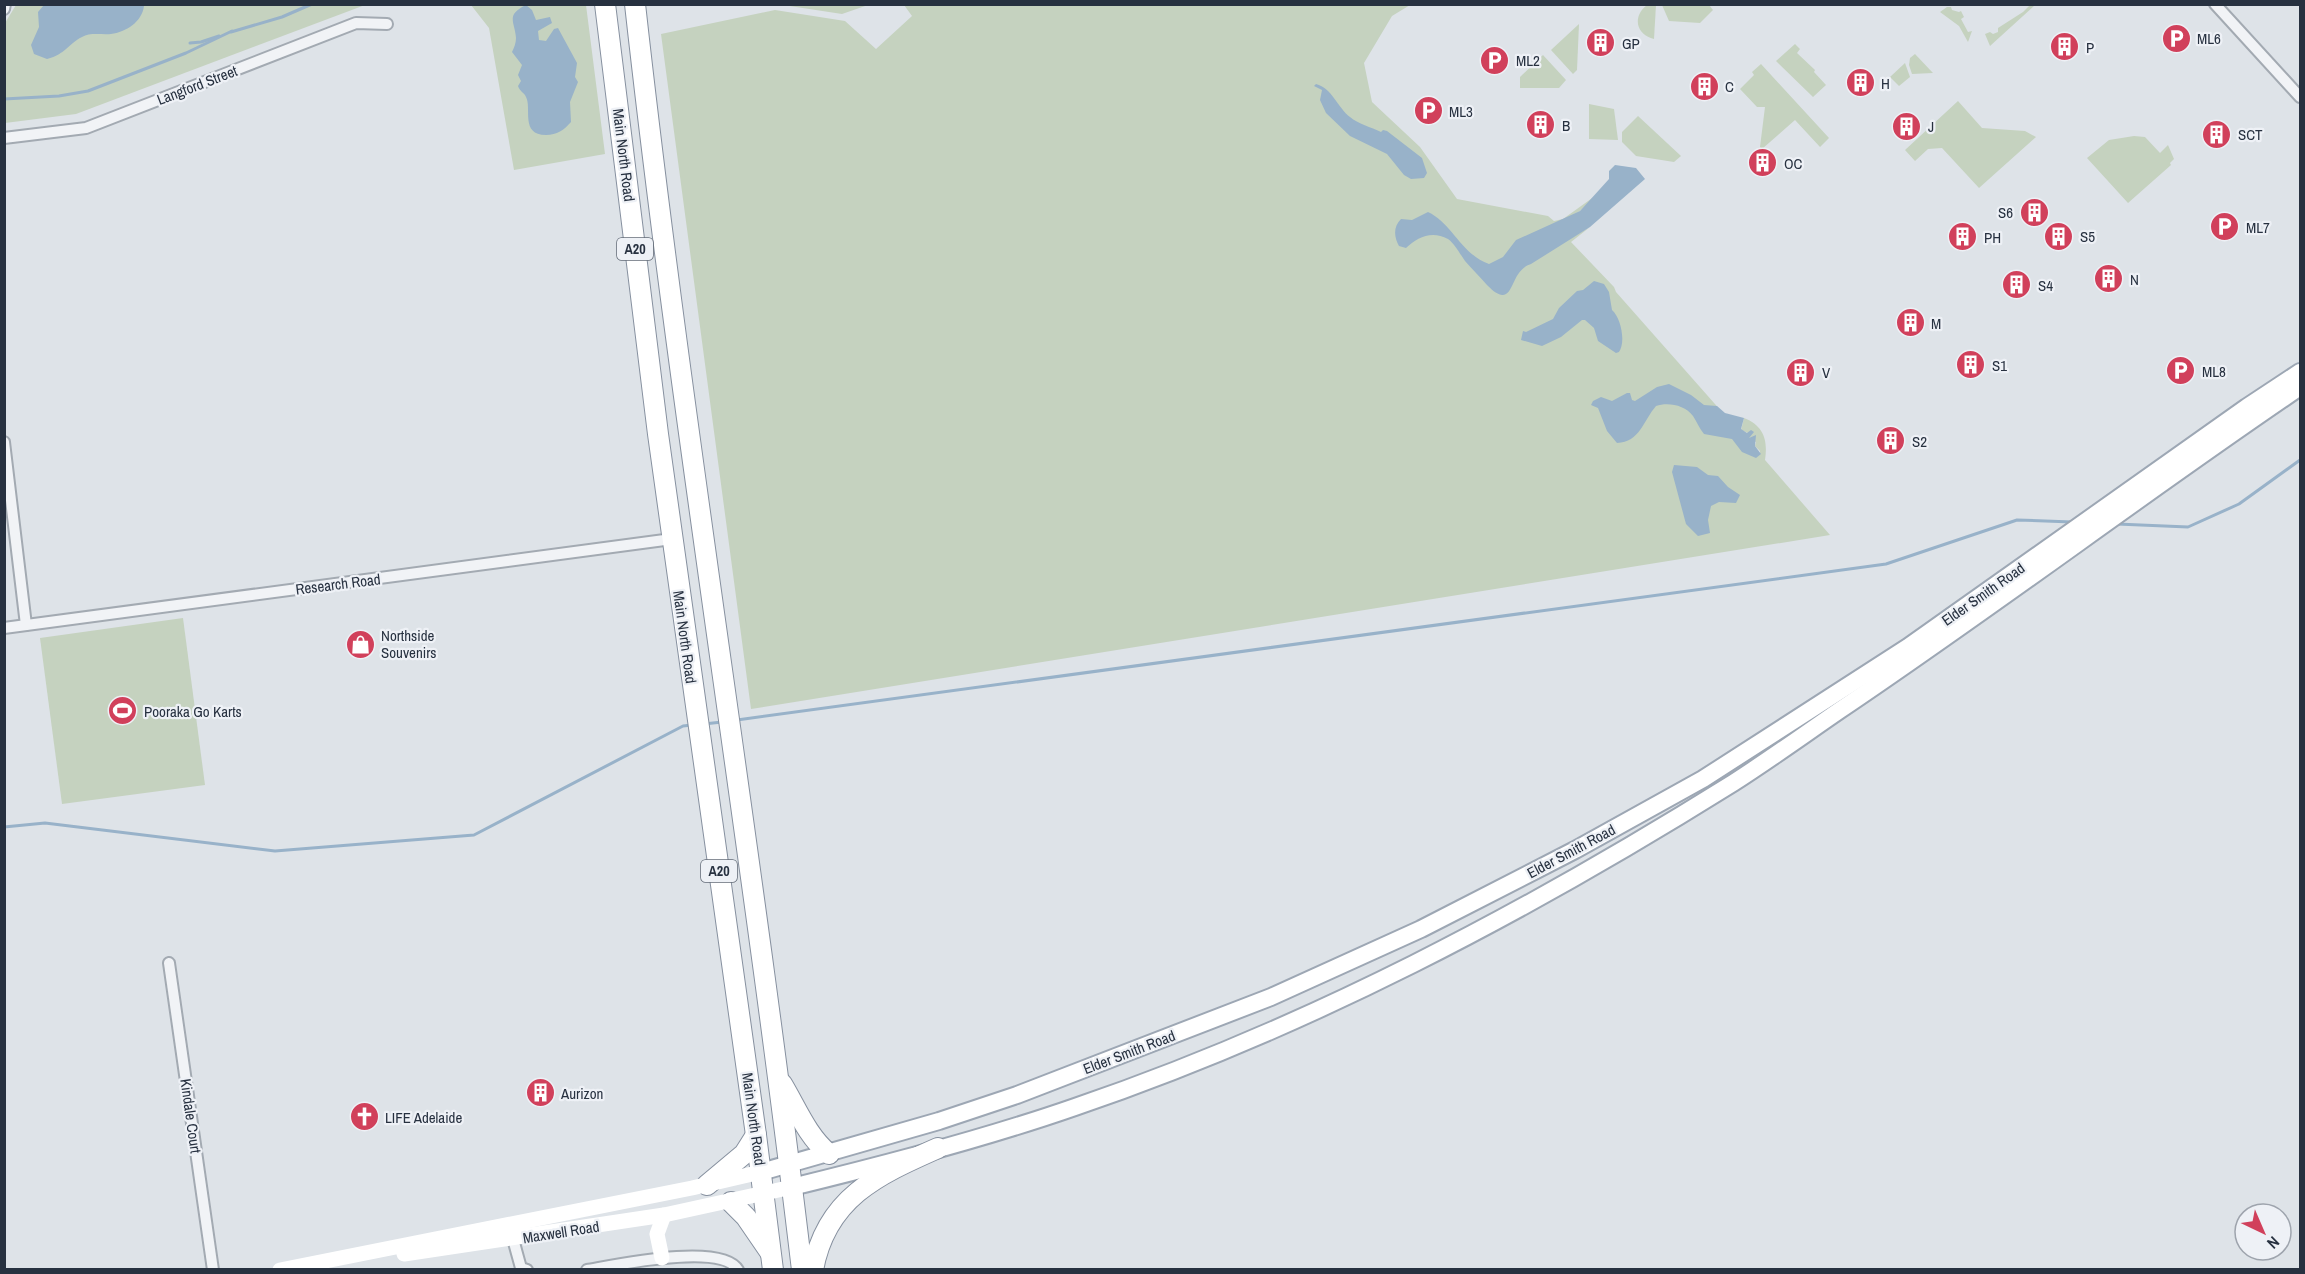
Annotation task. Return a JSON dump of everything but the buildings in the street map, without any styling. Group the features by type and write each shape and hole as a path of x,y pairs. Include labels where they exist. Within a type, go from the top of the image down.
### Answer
{"highway":[{"name":"Main North Road","path":"604,4 672,539 772,1262"},
{"name":"Main North Road","path":"634,4 710,591 779,1079 802,1269"},
{"path":"672,539 686,531 698,501"},
{"path":"672,539 681,544 691,556 710,591"},
{"path":"779,1079 810,1132 821,1148 829,1154"},
{"path":"706,1185 744,1154 756,1135"},
{"path":"813,1269 815,1256 830,1222 851,1196 865,1184 893,1168 938,1148"},
{"path":"731,1202 746,1217 772,1262"}],"main road":[{"name":"Elder Smith Road","path":"792,1187 938,1148 1073,1108 1162,1075 1277,1028 1409,967 1562,885 1736,780 1881,682 2081,540 2109,512 2301,372"},
{"name":"Elder Smith Road","path":"761,1172 939,1121 1017,1095 1271,997 1421,928 1575,850 1703,779 1908,647 2064,537 2194,459 2301,387"},
{"path":"1521,877 1536,877 1562,885 1564,870 1575,850"}],"street":[{"path":"4,9 5,4"},
{"path":"2216,4 2301,97"},
{"name":"Langford Street","path":"4,138 86,128 357,23 387,24"},
{"path":"4,442 26,625"},
{"name":"Research Road","path":"4,628 672,539"},
{"name":"Kindale Court","path":"169,963 213,1269"},
{"name":"Maxwell Road","path":"513,1232 607,1205 761,1172"},
{"name":"Maxwell Road","path":"280,1269 513,1232 610,1224 731,1202 792,1187"},
{"path":"607,1205 610,1224"},
{"path":"662,1258 657,1234 664,1215"},
{"path":"513,1232 521,1268 527,1269"},
{"path":"587,1269 662,1258 710,1256 735,1265 738,1269"}],"green space":[{"path":"16,5 365,5 76,114 5,123 5,23"},
{"path":"471,5 586,5 605,154 514,170 489,28"},
{"path":"783,5 868,5 842,14"},
{"path":"904,5 1410,5 1392,16 1364,63 1372,102 1420,147 1457,199 1548,216 1554,221 1563,219 1595,196 1580,211 1556,224 1569,239 1590,227 1571,242 1614,287 1760,455 1760,451 1755,446 1756,442 1748,439 1748,433 1741,430 1744,418 1756,425 1765,440 1765,460 1830,535 751,709 661,34 775,10 845,21 876,49 912,16"},
{"path":"1647,5 1656,5 1654,39 1643,34 1638,25 1639,14"},
{"path":"1662,5 1709,5 1713,10 1700,23 1669,21"},
{"path":"2030,5 2035,5 1990,46 1985,34 1998,32 1998,28"},
{"path":"1947,7 1961,11 1964,17 1961,19 1968,32 1972,31 1968,42 1959,26 1940,12"},
{"path":"1579,24 1577,70 1573,74 1551,50"},
{"path":"1795,44 1800,49 1797,53 1815,70 1814,72 1826,85 1813,97 1776,61"},
{"path":"1915,54 1933,73 1912,74 1909,65 1910,58"},
{"path":"1543,55 1566,80 1559,88 1520,88 1520,77"},
{"path":"1905,63 1910,77 1899,86 1890,77"},
{"path":"1761,64 1829,138 1820,147 1795,120 1762,149 1760,147 1765,107 1757,107 1740,89"},
{"path":"1958,101 1982,128 2025,131 2036,137 1979,188 1942,148 1928,149 1915,161 1905,150"},
{"path":"1589,104 1614,109 1618,140 1589,139"},
{"path":"1638,116 1681,156 1674,162 1636,156 1622,142 1622,132"},
{"path":"2134,136 2145,137 2160,153 2168,145 2174,159 2171,165 2128,203 2087,158 2109,140"},
{"name":"Pooraka Go Karts","path":"183,618 205,785 62,804 40,638"}],"water":[{"path":"144,4 144,6 140,17 128,28 111,34 85,35 59,54 47,59 34,54 31,45 39,27 38,12 44,5"},
{"path":"526,5 532,10 536,20 550,17 552,23 538,31 539,40 546,41 554,29 558,28 577,63 575,77 578,82 570,102 571,122 563,130 554,134 538,134 533,131 528,120 528,102 518,86 521,81 518,75 522,65 512,52 516,38 513,16"},
{"path":"1316,84 1331,94 1353,119 1381,132 1387,131 1422,158 1427,173 1424,178 1411,179 1404,175 1387,154 1350,136 1326,113 1320,100 1322,90 1314,86"},
{"path":"1615,165 1636,168 1645,179 1590,227 1525,267 1506,294 1502,295 1490,288 1465,261 1455,246 1442,236 1425,236 1406,248 1399,246 1396,239 1395,232 1401,219 1412,220 1428,212 1444,223 1471,253 1489,264 1503,257 1516,240 1580,211 1609,179 1609,171"},
{"path":"1594,281 1604,284 1609,292 1612,310 1622,330 1619,352 1616,353 1598,341 1594,328 1585,320 1561,337 1542,346 1521,340 1523,331 1526,332 1553,319 1559,308 1577,291 1583,290"},
{"path":"1669,384 1691,395 1704,405 1717,406 1725,413 1744,418 1741,429 1747,433 1751,430 1754,432 1749,438 1756,435 1755,446 1761,454 1756,458 1742,452 1732,439 1704,434 1690,412 1671,405 1656,406 1636,435 1625,442 1617,443 1607,431 1598,408 1591,405 1593,401 1601,397 1612,401 1627,393 1630,393 1632,400 1635,401 1657,387"},
{"path":"1674,465 1697,467 1708,475 1718,476 1740,495 1736,503 1719,502 1711,506 1708,520 1710,533 1698,536 1686,524 1672,472"}],"waterway":[{"path":"231,32 282,17 312,4"},
{"path":"4,99 59,96 88,91 186,53 232,31"},
{"path":"190,43 219,36"},
{"path":"2117,524 2188,527 2239,504 2300,460"},
{"path":"737,720 1886,564 2017,520 2072,522"},
{"path":"704,724 722,722"},
{"path":"4,827 45,823 275,851 474,835 683,726 692,725"}],"place":[{"name":"ML6","path":"2176,38"},
{"name":"GP","path":"1601,43"},
{"name":"P","path":"2065,47"},
{"name":"ML2","path":"1495,60"},
{"name":"H","path":"1860,83"},
{"name":"C","path":"1704,86"},
{"name":"ML3","path":"1428,111"},
{"name":"B","path":"1541,125"},
{"name":"J","path":"1907,126"},
{"name":"SCT","path":"2217,134"},
{"name":"OC","path":"1763,163"},
{"name":"S6","path":"2034,212"},
{"name":"ML7","path":"2225,227"},
{"name":"S5","path":"2059,236"},
{"name":"PH","path":"1963,237"},
{"name":"N","path":"2109,279"},
{"name":"S4","path":"2017,285"},
{"name":"M","path":"1910,323"},
{"name":"S1","path":"1971,365"},
{"name":"ML8","path":"2181,371"},
{"name":"V","path":"1801,372"},
{"name":"S2","path":"1891,441"},
{"name":"Northside Souvenirs","path":"360,644"},
{"name":"Pooraka Go Karts","path":"123,711"},
{"name":"Aurizon","path":"540,1093"},
{"name":"LIFE Adelaide","path":"364,1117"}]}
